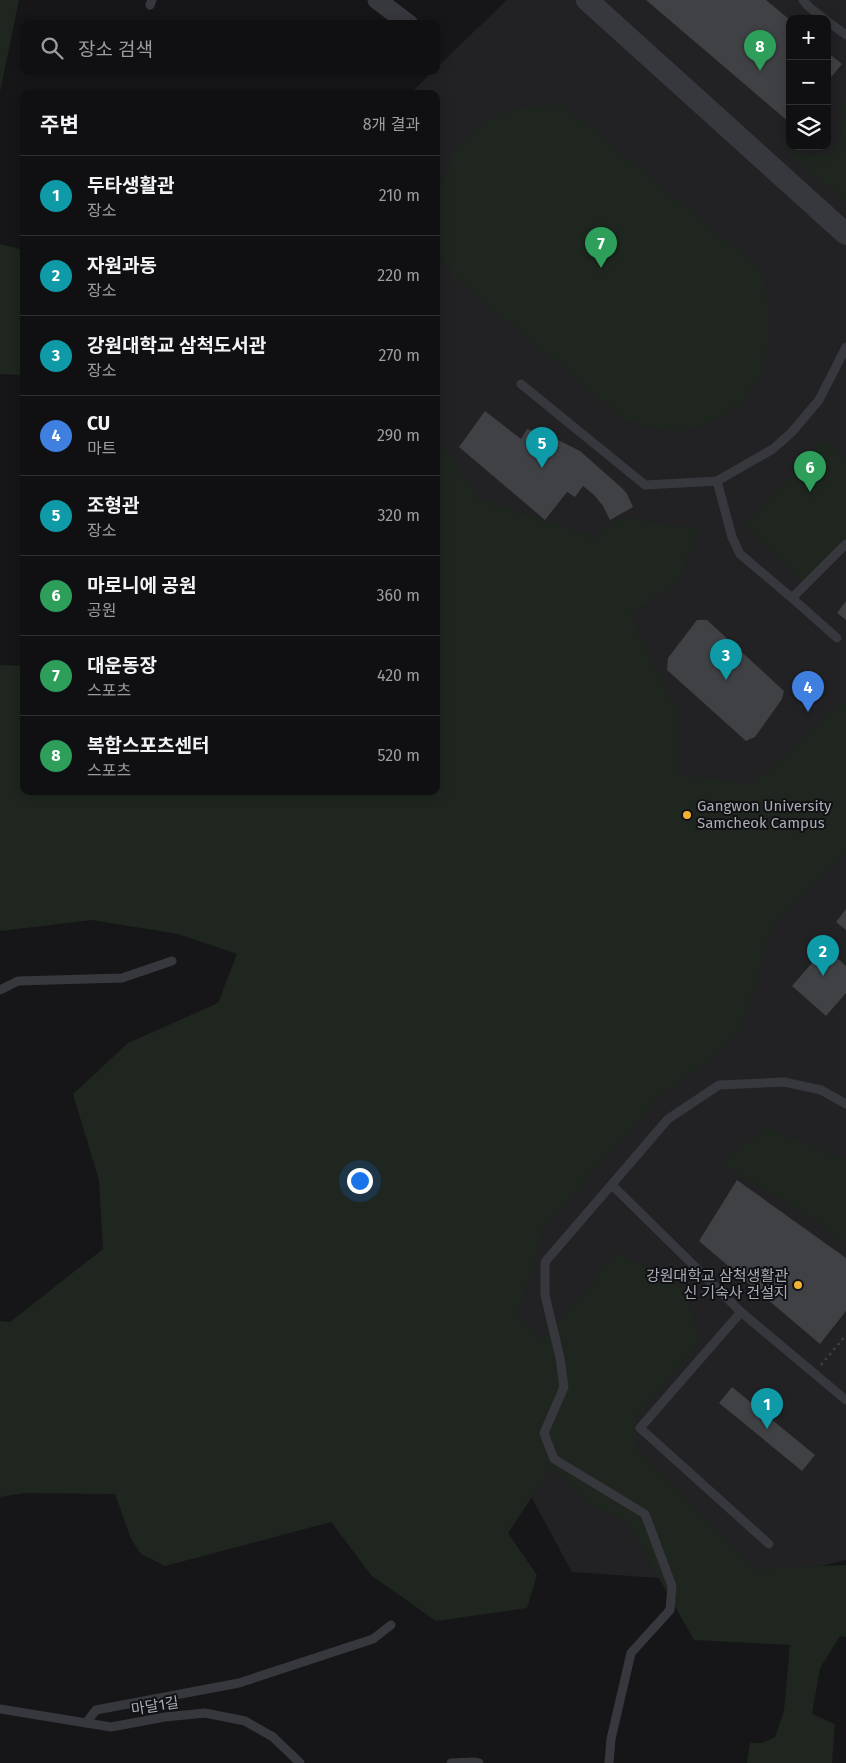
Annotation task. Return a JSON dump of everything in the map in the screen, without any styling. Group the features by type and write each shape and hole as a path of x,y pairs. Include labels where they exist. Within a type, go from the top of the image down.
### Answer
{"street":[{"path":"377,0 404,20"},
{"path":"593,2 846,234"}],"lane":[{"path":"803,0 820,15"},
{"path":"831,24 846,35"},
{"path":"521,384 645,485 717,482 773,448 792,432 819,400 846,347"},
{"path":"717,482 732,536 740,554 837,638"},
{"path":"792,598 846,544"},
{"path":"0,990 18,981 122,978 172,961"},
{"path":"609,1763 611,1739 631,1652 670,1610 672,1586 645,1514 554,1459 544,1433 564,1387 560,1358 545,1294 545,1262 668,1119 719,1085 784,1082 821,1090 846,1104"},
{"path":"612,1185 740,1312 815,1372 846,1400"},
{"path":"740,1312 640,1428 770,1544"},
{"path":"86,1724 96,1710 240,1683 373,1639 391,1625"},
{"name":"마달1길","path":"0,1709 111,1727 165,1717 205,1713 245,1721 273,1737 300,1763"},
{"path":"451,1763 479,1763"}],"path":[{"path":"815,1372 846,1336"}],"shaded area":[{"path":"0,0 19,0 0,92"},
{"name":"Gangwon University Samcheok Campus","path":"507,0 846,0 846,1560 747,1584 572,1572 517,1471 440,612 440,90 414,90 429,75 440,75 440,64"},
{"path":"846,100 846,203 786,150 804,154 825,155 840,140 845,119 843,103"},
{"path":"562,104 760,269 765,283 770,314 769,346 765,361 760,376 747,397 719,418 696,428 676,432 652,428 624,419 458,281 444,262 440,251 440,190 449,164 457,151 466,139 491,119 525,107"},
{"path":"0,244 20,249 20,375 0,374"},
{"path":"824,438 846,459 846,539 805,584 743,526"},
{"path":"440,443 479,499 596,538 621,517 700,530 677,583 630,614 678,712 678,775 752,784 846,700 846,854 772,927 745,1019 724,1049 661,1095 544,1228 518,1315 542,1341 618,1252 685,1290 700,1342 634,1420 637,1448 756,1569 846,1565 846,1637 840,1636 820,1668 812,1714 835,1724 832,1763 747,1763 750,1743 762,1743 775,1737 784,1711 790,1645 694,1640 627,1522 591,1505 552,1467 508,1533 537,1575 527,1608 436,1621 372,1576 331,1522 165,1566 141,1554 131,1539 115,1494 24,1493 0,1497 0,1321 10,1322 103,1249 99,1180 73,1094 128,1043 218,1003 237,954 178,934 92,920 0,931 0,665 20,666 20,795 440,795"},
{"path":"766,1127 846,1160 846,1245 812,1219 720,1163"}],"building":[{"path":"646,0 766,0 786,17 786,120"},
{"path":"831,55 842,64 831,77"},
{"path":"485,411 521,439 527,429 558,440 580,451 623,489 633,507 610,520 603,506 583,486 575,497 567,492 545,520 459,447"},
{"path":"846,601 846,620 837,613"},
{"path":"697,620 707,620 784,691 782,699 755,737 746,741 667,670 668,658"},
{"path":"846,909 846,930 836,922"},
{"path":"825,948 846,966 846,993 826,1016 792,986"},
{"name":"강원대학교 삼척생활관 신 기숙사 건설지","path":"737,1180 846,1258 846,1311 820,1344 699,1241"},
{"path":"732,1387 815,1455 802,1471 719,1403"}],"place":[{"name":"복합스포츠센터","path":"760,71"},
{"name":"대운동장","path":"601,268"},
{"name":"조형관","path":"542,468"},
{"name":"마로니에 공원","path":"810,492"},
{"name":"강원대학교 삼척도서관","path":"726,680"},
{"name":"CU","path":"808,712"},
{"name":"Gangwon University Samcheok Campus","path":"687,815"},
{"name":"자원과동","path":"823,976"},
{"name":"강원대학교 삼척생활관 신 기숙사 건설지","path":"798,1285"},
{"name":"두타생활관","path":"767,1429"}]}
